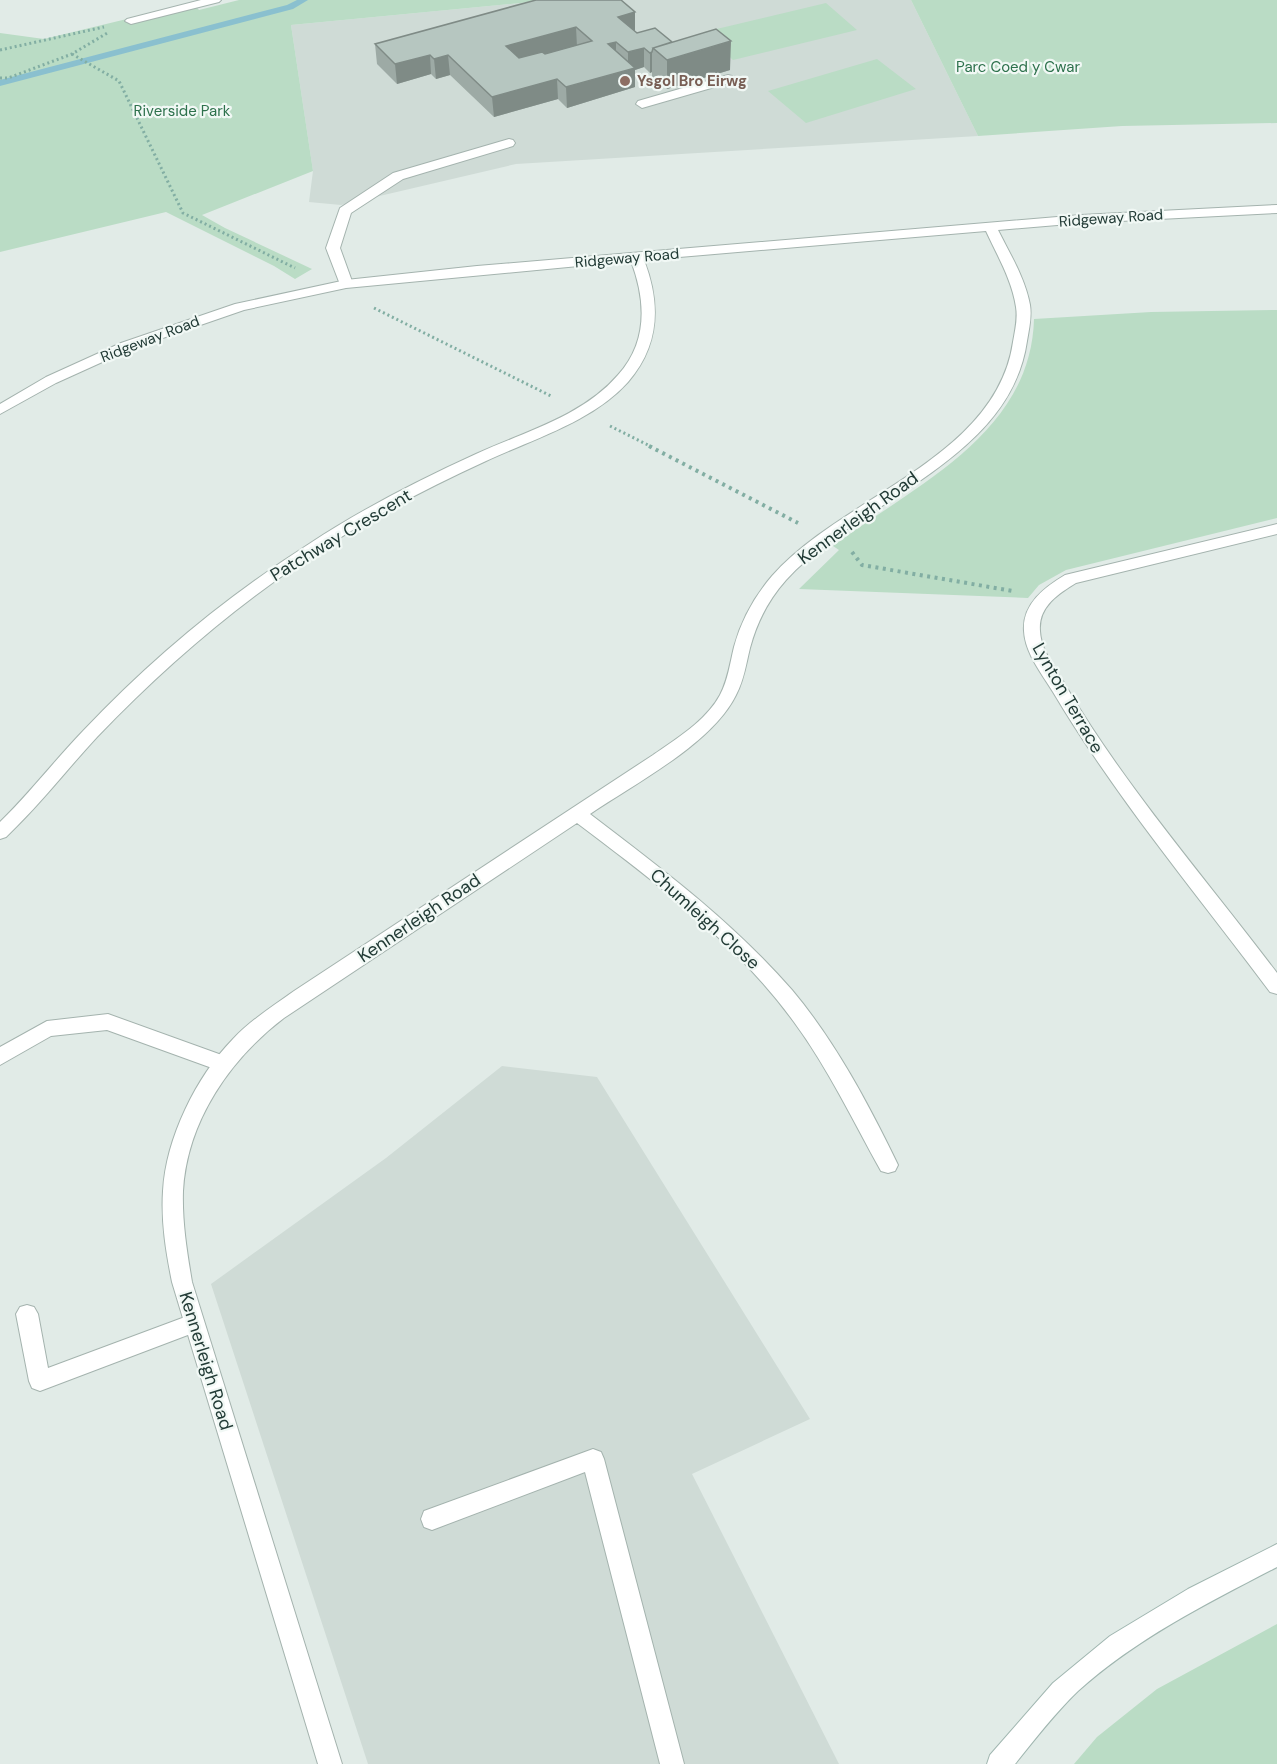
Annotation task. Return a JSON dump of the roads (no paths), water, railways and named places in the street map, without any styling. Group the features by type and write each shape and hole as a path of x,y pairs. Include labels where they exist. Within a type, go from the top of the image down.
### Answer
{"street":[{"path":"131,21 215,0"},
{"path":"642,104 728,79"},
{"path":"346,284 333,248 345,211 398,176 509,143"},
{"name":"Ridgeway Road","path":"0,410 51,381 158,334 240,307 331,286 636,257 1141,215 1277,210"},
{"name":"Kennerleigh Road","path":"330,1764 182,1282 172,1233 172,1186 177,1156 191,1120 223,1064 240,1044 301,996 577,814 688,738 711,718 726,700 736,679 745,638 757,609 783,573 825,538 957,446 993,408 1016,363 1024,315 1018,289 991,228"},
{"name":"Patchway Crescent","path":"0,832 21,814 88,736 133,690 217,617 267,580 314,547 415,490 581,411 608,394 634,363 646,340 651,307 636,257"},
{"name":"Lynton Terrace","path":"1277,529 1071,579 1046,596 1033,617 1034,640 1080,726 1277,987"},
{"name":"Chumleigh Close","path":"577,814 644,865 721,929 780,990 820,1045 888,1165"},
{"path":"0,1057 47,1029 108,1022 223,1064"},
{"path":"27,1314 40,1381 193,1323"},
{"path":"432,1519 593,1459 672,1764"},
{"path":"999,1764 1049,1704 1110,1651 1183,1604 1277,1555"}],"waterway":[{"path":"0,83 290,7 304,0"}],"place":[{"name":"Ysgol Bro Eirwg","path":"625,81"}],"park label":[{"name":"Parc Coed y Cwar","path":"1018,67"},
{"name":"Riverside Park","path":"182,111"}]}
